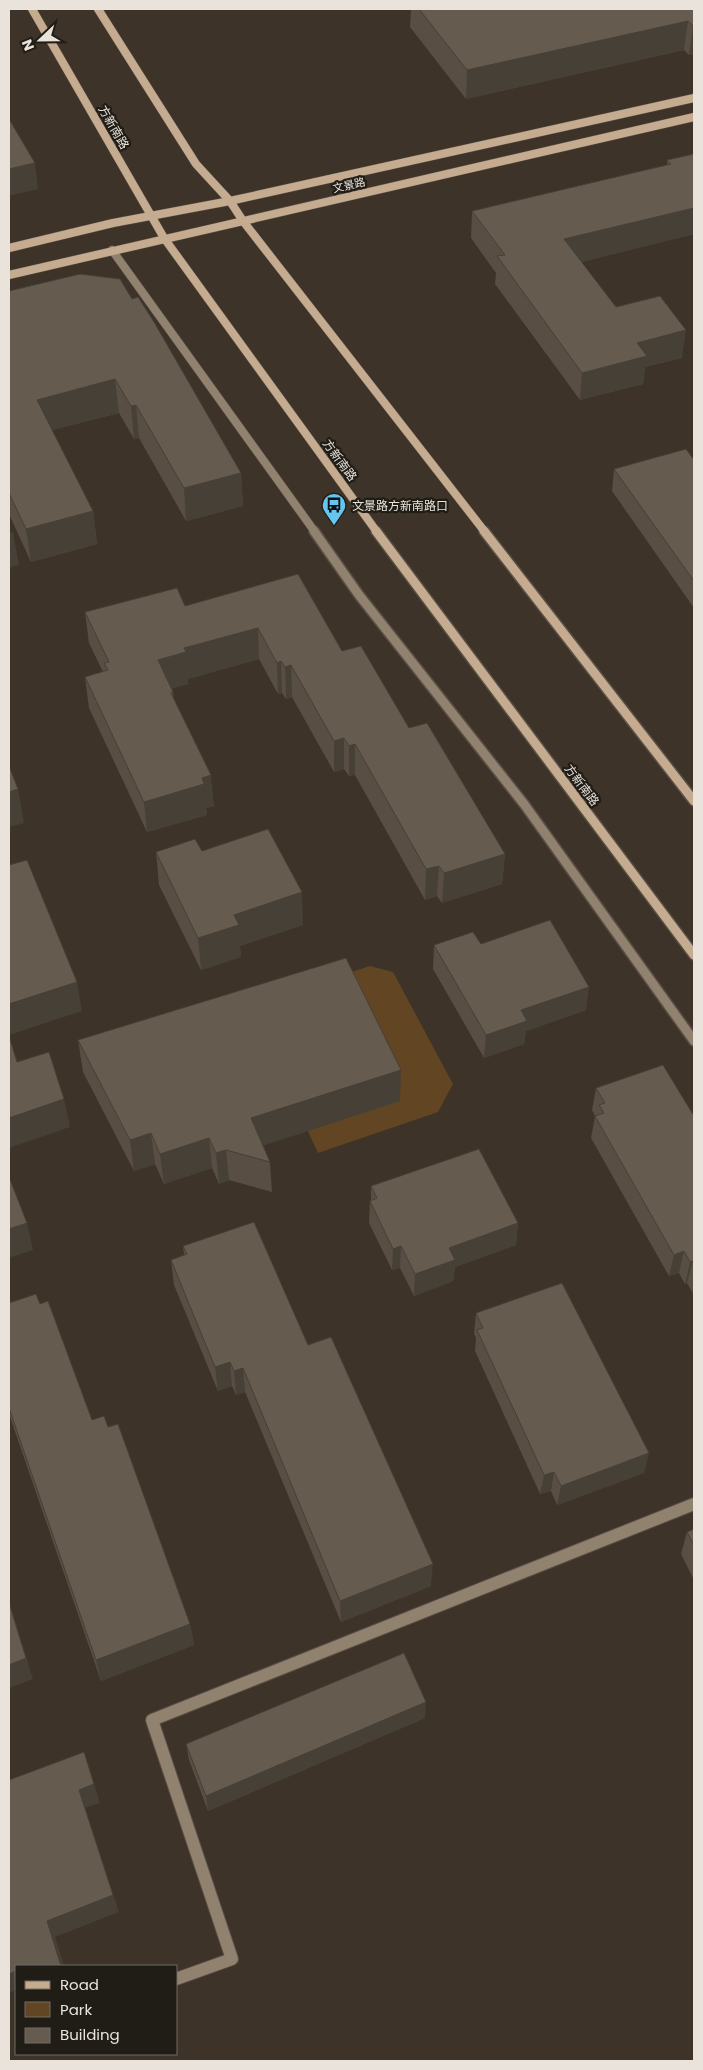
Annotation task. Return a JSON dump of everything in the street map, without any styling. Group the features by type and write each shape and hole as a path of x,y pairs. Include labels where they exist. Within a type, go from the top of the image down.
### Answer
{"main road":[{"name":"方新南路","path":"32,9 128,178 153,215 164,238 378,533 694,955"},
{"path":"98,9 196,164 230,201 243,221 694,801"},
{"name":"文景路","path":"9,248 694,98"},
{"name":"文景路","path":"9,275 694,117"}],"lane":[{"path":"112,250 268,464 359,595 524,804 694,1041"},
{"path":"178,1978 232,1959 152,1720 694,1504"}],"green space":[{"path":"370,966 393,972 453,1084 438,1112 318,1153 249,1005"}],"building":[{"path":"419,9 694,9 694,26 688,21 467,70"},
{"path":"9,119 35,163 9,169"},
{"path":"694,154 694,208 564,239 616,307 660,296 686,330 637,343 647,356 582,373 497,256 505,255 472,211 671,164 667,160"},
{"path":"80,274 120,279 132,299 138,297 241,473 184,488 136,405 131,406 115,379 37,400 93,511 26,529 9,493 9,291"},
{"path":"686,449 694,460 694,581 614,469"},
{"path":"298,574 342,651 361,646 409,728 427,723 505,854 444,873 439,866 426,869 355,744 349,746 344,738 334,741 291,665 285,667 281,661 277,663 258,628 184,648 186,652 158,660 173,692 171,693 211,775 202,778 204,784 144,802 85,677 108,670 104,663 109,662 85,612 177,588 185,606"},
{"path":"9,766 18,789 9,792"},
{"path":"268,829 302,892 234,915 239,925 198,938 156,852 195,839 202,851"},
{"path":"27,860 77,982 9,1004 9,865"},
{"path":"550,920 589,987 521,1010 527,1021 486,1035 434,945 473,932 481,944"},
{"path":"346,958 401,1070 251,1118 270,1162 226,1150 216,1153 209,1138 160,1154 151,1133 130,1140 78,1040"},
{"path":"9,1036 17,1062 49,1052 64,1099 9,1118"},
{"path":"663,1065 694,1116 694,1264 693,1261 690,1262 684,1251 674,1255 595,1116 604,1113 599,1105 605,1103 596,1088"},
{"path":"479,1149 518,1223 449,1248 455,1260 415,1274 401,1246 393,1249 370,1201 377,1198 371,1186"},
{"path":"9,1177 27,1223 9,1229"},
{"path":"254,1222 308,1345 331,1337 433,1564 340,1601 243,1368 234,1371 230,1362 215,1367 171,1260 187,1254 183,1246"},
{"path":"562,1283 649,1453 561,1486 554,1472 544,1475 477,1330 483,1328 476,1313"},
{"path":"36,1294 40,1304 48,1301 92,1420 104,1416 108,1427 118,1424 190,1624 96,1660 9,1408 9,1303"},
{"path":"694,1529 694,1545 687,1532"},
{"path":"9,1603 26,1658 9,1665"},
{"path":"404,1653 426,1702 206,1796 186,1744"},
{"path":"84,1752 94,1784 79,1790 113,1895 47,1921 61,1965 15,1965 15,1971 9,1974 9,1780"}],"place":[{"name":"文景路方新南路口","path":"334,526"}]}
